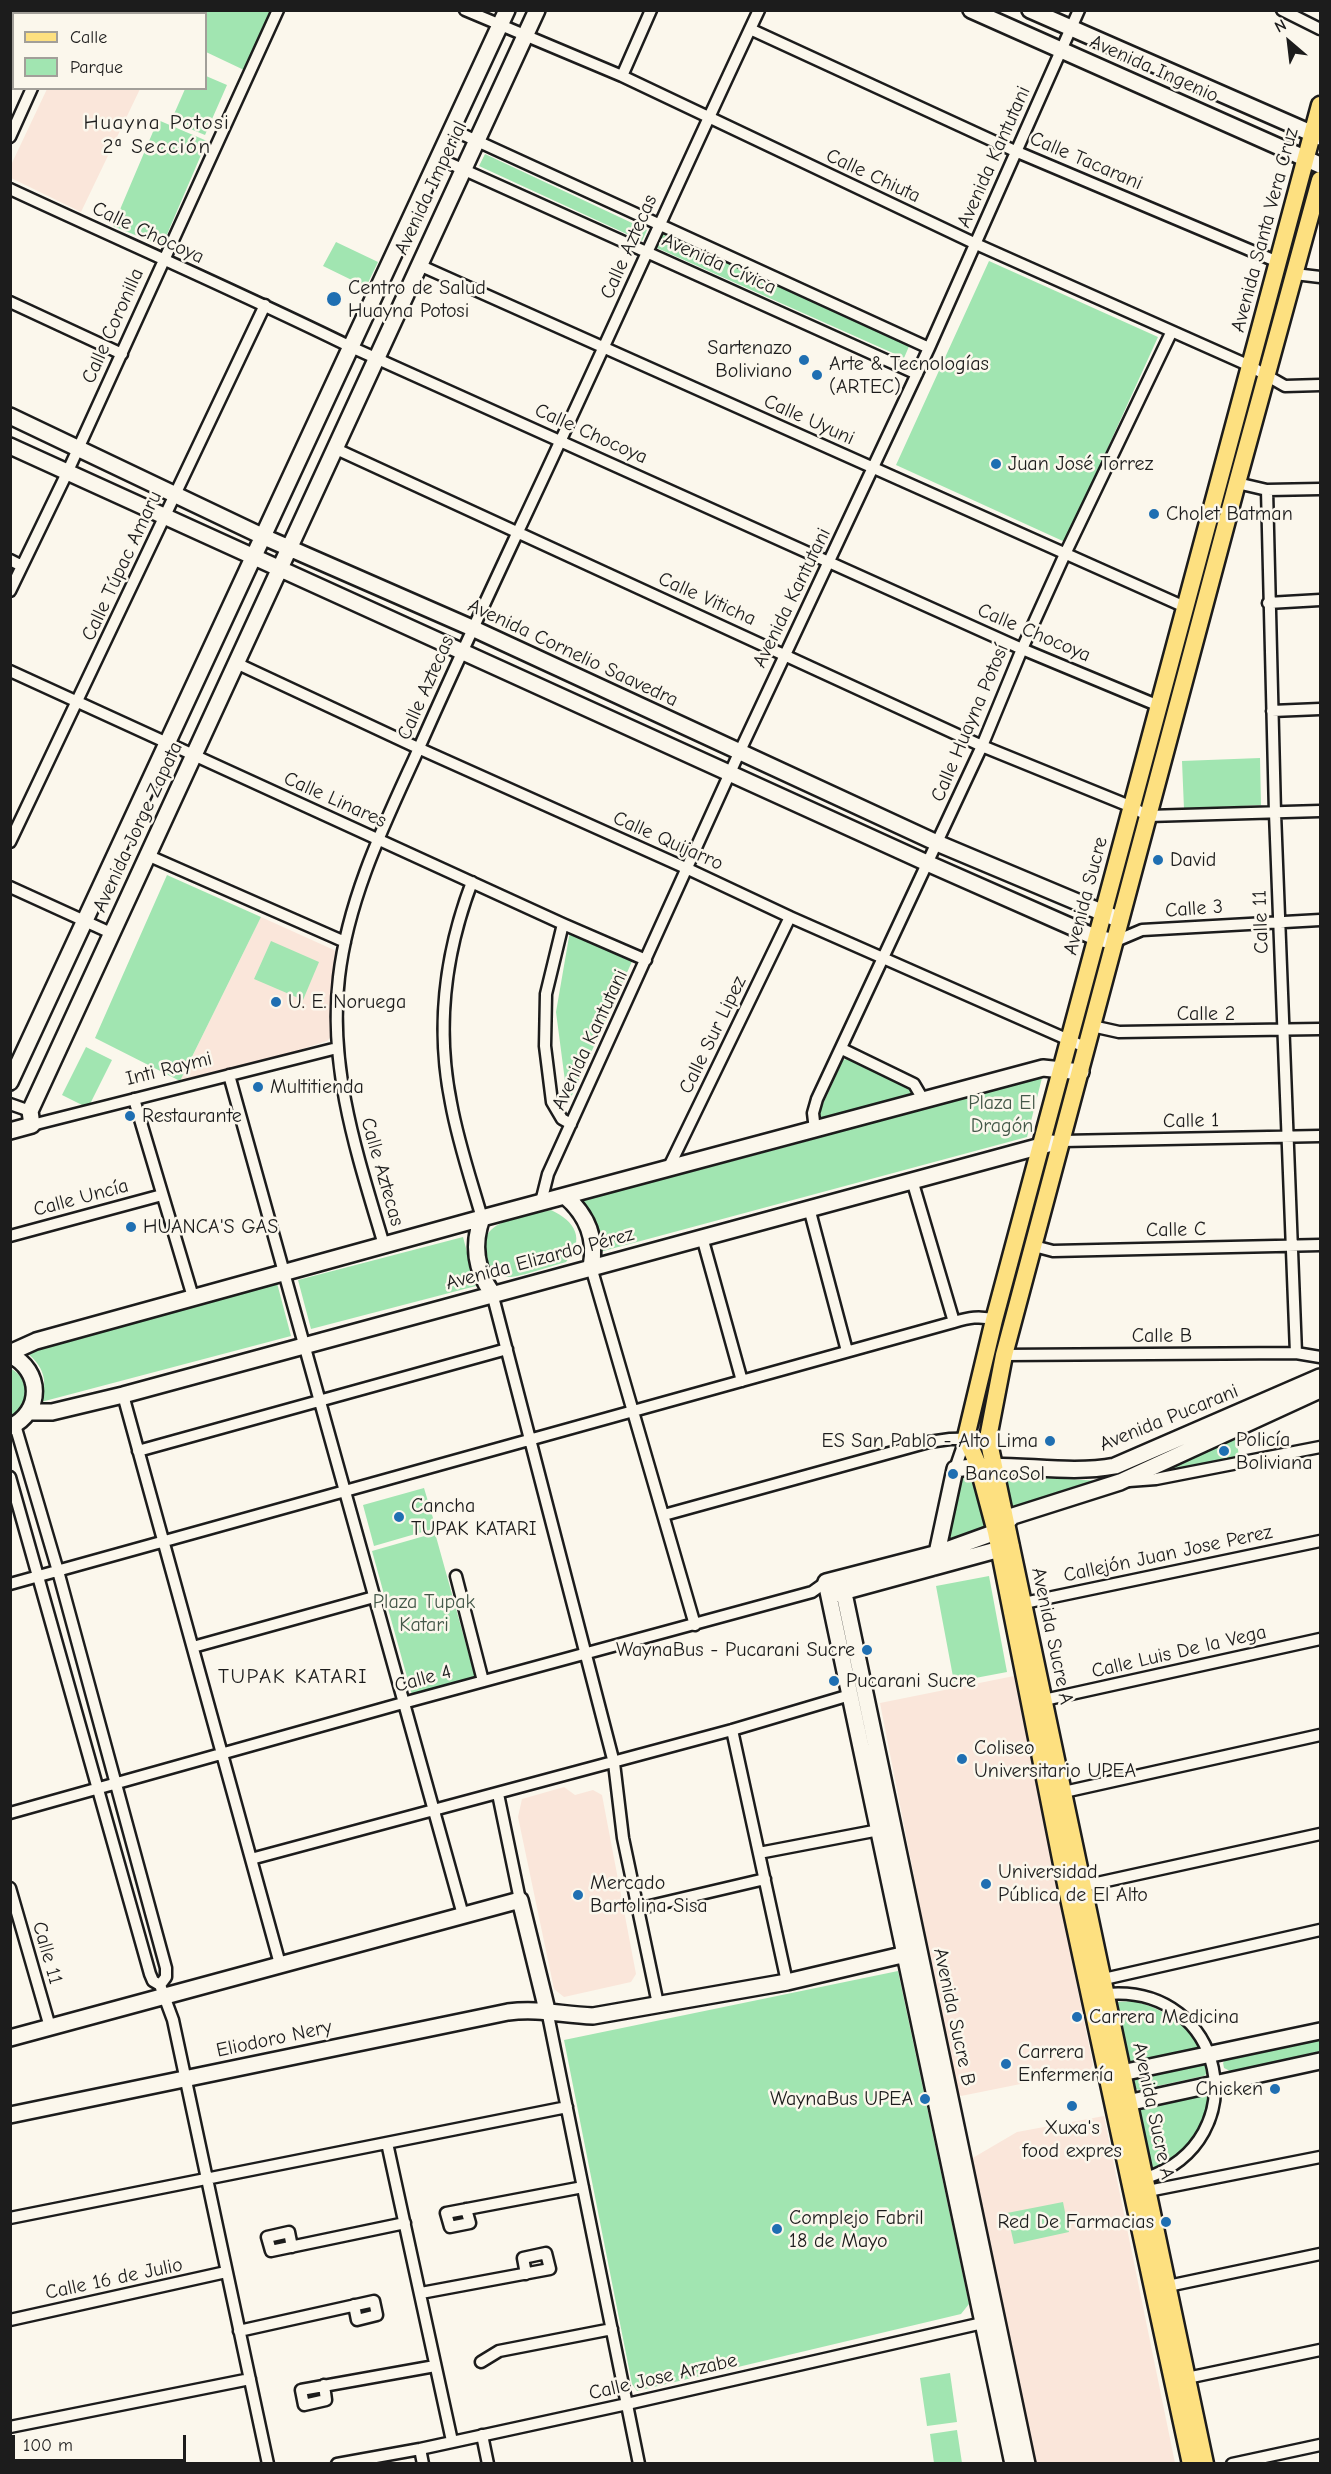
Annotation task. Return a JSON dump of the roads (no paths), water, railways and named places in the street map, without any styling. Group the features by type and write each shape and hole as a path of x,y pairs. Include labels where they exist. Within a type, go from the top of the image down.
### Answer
{"main road":[{"name":"Avenida Santa Vera Cruz","path":"1250,366 1278,262 1313,162 1320,105"},
{"name":"Avenida Santa Vera Cruz","path":"1266,376 1320,180"},
{"name":"Avenida Sucre","path":"966,1437 994,1320 1250,366"},
{"name":"Avenida Sucre","path":"1004,1355 1266,376"},
{"path":"985,1465 1004,1355"},
{"path":"966,1437 985,1465 1001,1527"},
{"name":"Avenida Sucre A","path":"1001,1527 1123,2104 1191,2463"},
{"name":"Avenida Sucre A","path":"1005,1548 1024,1603 1064,1792 1076,1888 1106,1987 1116,2075"},
{"name":"Avenida Sucre A","path":"1123,2104 1147,2185 1205,2463"}],"street":[{"name":"Calle Coronilla","path":"10,591 122,354 162,260 278,10"},
{"name":"Calle Chiuta","path":"465,10 622,76 976,244 1171,333 1250,366 1285,386 1320,385"},
{"name":"Avenida Imperial","path":"264,537 507,10"},
{"name":"Avenida Imperial","path":"290,548 537,10"},
{"path":"622,76 651,10"},
{"name":"Calle Aztecas","path":"384,1245 356,1150 340,1079 337,1048 337,1000 345,942 364,878 378,839 472,628 759,10"},
{"name":"Avenida Ingenio","path":"971,10 1313,162"},
{"name":"Avenida Ingenio","path":"1030,10 1317,136"},
{"name":"Avenida Kantutani","path":"541,1202 548,1174 739,753 929,348 1079,10"},
{"path":"1282,10 1320,29"},
{"name":"Calle Tacarani","path":"750,29 1015,151 1278,262"},
{"path":"10,137 31,90"},
{"name":"Avenida Cívica","path":"453,130 929,348"},
{"name":"Avenida Cívica","path":"440,159 917,374"},
{"name":"Calle Chocoya","path":"10,189 265,305 376,359 560,439 1022,649 1159,706"},
{"name":"Calle Uyuni","path":"418,265 1185,607"},
{"path":"1295,274 1320,277"},
{"path":"10,303 122,354"},
{"name":"Calle Túpac Amaru","path":"10,842 265,305"},
{"name":"Calle Huayna Potosí","path":"815,1130 813,1113 817,1099 982,746 1065,554 1171,333"},
{"name":"Avenida Cornelio Saavedra","path":"10,416 264,537 472,628 937,843 1122,920"},
{"path":"10,446 927,863 1097,938 1116,941"},
{"name":"Calle Viticha","path":"334,448 982,746 1132,807 1148,816"},
{"path":"1237,483 1267,490 1320,489"},
{"name":"Calle 11","path":"1267,490 1275,813 1296,1353"},
{"name":"Avenida Jorge Zapata","path":"10,1082 264,537"},
{"name":"Avenida Jorge Zapata","path":"31,1118 111,933 290,548"},
{"path":"10,561 22,566"},
{"path":"1268,603 1320,600"},
{"name":"Calle Quijarro","path":"236,663 790,917 1087,1048"},
{"name":"Calle Linares","path":"10,671 194,757 646,960"},
{"path":"1272,711 1320,709"},
{"path":"1148,816 1320,811"},
{"path":"147,855 345,942"},
{"path":"472,882 457,926 446,988 444,1049 451,1104 482,1218 476,1241 477,1257 484,1280 492,1293 614,1763 623,1838 658,2004"},
{"path":"10,887 111,933"},
{"name":"Calle Sur Lipez","path":"668,1169 790,917"},
{"name":"Calle 3","path":"1122,920 1142,930"},
{"name":"Calle 3","path":"1116,941 1142,930 1320,920"},
{"path":"563,924 546,994 545,1046 552,1102 562,1119 571,1124"},
{"name":"Calle 2","path":"1092,1026 1119,1032 1320,1029"},
{"name":"Inti Raymi","path":"10,1131 31,1118 134,1099 337,1048"},
{"path":"842,1049 914,1084 924,1101"},
{"path":"162,1990 166,1968 58,1571 13,1426 29,1412 35,1398 34,1383 29,1370 11,1355 16,1350 36,1341 193,1297 1043,1068 1062,1068 1081,1072"},
{"path":"228,1075 463,1915"},
{"path":"134,1099 193,1297"},
{"path":"10,1104 31,1118"},
{"name":"Calle 1","path":"1062,1142 1320,1136"},
{"name":"Avenida Elizardo Pérez","path":"29,1412 52,1412 123,1395 1042,1144 1062,1142"},
{"path":"912,1180 954,1322"},
{"name":"Calle Uncía","path":"10,1236 162,1195"},
{"path":"565,1196 579,1209 588,1224 593,1249 591,1267 695,1624"},
{"path":"809,1208 847,1352"},
{"path":"702,1237 742,1381"},
{"name":"Calle C","path":"1034,1246 1053,1251 1320,1245"},
{"path":"10,1584 954,1322 973,1317 994,1320"},
{"path":"138,1451 319,1399 507,1349"},
{"name":"Calle B","path":"1004,1355 1296,1353 1320,1357"},
{"name":"Avenida Pucarani","path":"955,1469 985,1465 1085,1470 1115,1466 1320,1377"},
{"name":"Avenida Pucarani","path":"936,1560 1001,1527 1013,1516 1120,1482 1320,1390"},
{"path":"123,1395 280,1964"},
{"path":"664,1515 929,1442 966,1437 988,1438"},
{"path":"936,1560 955,1469 966,1437"},
{"path":"1115,1466 1120,1482 1156,1479 1320,1447"},
{"path":"10,1477 150,1974 162,1990 173,2020 268,2463"},
{"name":"Callejón Juan Jose Perez","path":"1024,1603 1320,1541"},
{"path":"835,1587 936,1560 1005,1548"},
{"path":"456,1576 483,1681"},
{"name":"Calle 4","path":"10,1813 483,1681 835,1587"},
{"name":"Avenida Sucre B","path":"835,1587 850,1695 879,1830 913,1953"},
{"name":"Avenida Sucre B","path":"835,1587 990,2321 1013,2463"},
{"path":"193,1647 374,1597"},
{"name":"Calle Luis De la Vega","path":"1044,1700 1320,1639"},
{"path":"251,1859 614,1763 850,1695"},
{"path":"732,1730 787,1982"},
{"path":"1064,1792 1320,1735"},
{"path":"498,1794 520,1900 547,2010 639,2463"},
{"path":"759,1853 879,1830"},
{"path":"1076,1888 1320,1834"},
{"path":"637,1909 765,1879"},
{"name":"Calle 11","path":"10,1888 16,1926 50,2027"},
{"path":"10,2038 162,1990 280,1964 520,1900"},
{"path":"1106,1987 1126,1974 1320,1930"},
{"name":"Eliodoro Nery","path":"10,2115 508,2012 547,2010 572,2016 592,2016 787,1982 913,1953"},
{"path":"1126,1974 1128,1994"},
{"path":"1106,1987 1151,1998 1183,2016 1199,2033 1210,2055 1216,2084 1212,2113 1198,2142 1175,2164 1147,2185"},
{"path":"1116,2075 1320,2031"},
{"path":"1123,2104 1320,2061"},
{"path":"10,2218 567,2107"},
{"path":"387,2143 452,2441"},
{"path":"1147,2185 1320,2157"},
{"path":"466,2209 583,2187"},
{"path":"292,2247 405,2223"},
{"path":"1168,2286 1320,2254"},
{"name":"Calle 16 de Julio","path":"10,2320 226,2272"},
{"path":"421,2293 526,2274"},
{"path":"239,2331 354,2305"},
{"name":"Avenida Sucre B","path":"990,2321 1027,2463"},
{"name":"Calle Jose Arzabe","path":"337,2463 420,2449 627,2404 990,2321"},
{"path":"481,2362 499,2351 612,2329"},
{"path":"1187,2378 1320,2350"},
{"path":"324,2385 435,2366"},
{"path":"10,2427 250,2379"},
{"path":"482,2435 488,2463"},
{"path":"1232,2463 1320,2445"},
{"path":"420,2449 423,2463"}],"place":[{"name":"Centro de Salud Huayna Potosi","path":"334,299"},
{"name":"Sartenazo Boliviano","path":"804,360"},
{"name":"Arte & Tecnologías (ARTEC)","path":"817,375"},
{"name":"Juan José Torrez","path":"996,464"},
{"name":"Cholet Batman","path":"1154,514"},
{"name":"David","path":"1158,860"},
{"name":"U. E. Noruega","path":"276,1002"},
{"name":"Multitienda","path":"258,1087"},
{"name":"Restaurante","path":"130,1116"},
{"name":"HUANCA'S GAS","path":"131,1227"},
{"name":"ES San Pablo - Alto Lima","path":"1050,1441"},
{"name":"Policía Boliviana","path":"1224,1451"},
{"name":"BancoSol","path":"953,1474"},
{"name":"Cancha TUPAK KATARI","path":"399,1517"},
{"name":"WaynaBus - Pucarani Sucre","path":"867,1650"},
{"name":"Pucarani Sucre","path":"834,1681"},
{"name":"Coliseo Universitario UPEA","path":"962,1759"},
{"name":"Universidad Pública de El Alto","path":"986,1884"},
{"name":"Mercado Bartolina Sisa","path":"578,1895"},
{"name":"Carrera Medicina","path":"1077,2017"},
{"name":"Carrera Enfermería","path":"1006,2064"},
{"name":"Chicken","path":"1275,2089"},
{"name":"WaynaBus UPEA","path":"925,2099"},
{"name":"Xuxa's food expres","path":"1072,2106"},
{"name":"Red De Farmacias","path":"1166,2222"},
{"name":"Complejo Fabril 18 de Mayo","path":"777,2229"}],"district":[{"name":"Huayna Potosi 2ª Sección","path":"157,135"},
{"name":"TUPAK KATARI","path":"293,1677"}],"park label":[{"name":"Plaza El Dragón","path":"1002,1114"},
{"name":"Plaza Tupak Katari","path":"424,1614"}]}
